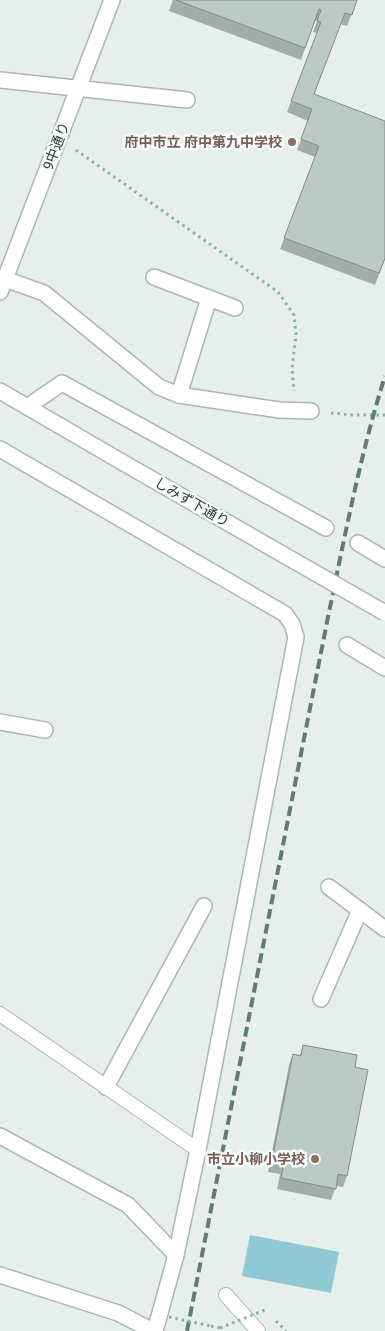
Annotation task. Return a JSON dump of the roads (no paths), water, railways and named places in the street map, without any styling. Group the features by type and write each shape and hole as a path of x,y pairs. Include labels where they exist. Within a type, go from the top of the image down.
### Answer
{"street":[{"name":"9中通り","path":"3,285 112,0"},
{"path":"0,80 188,100"},
{"path":"154,277 234,308"},
{"path":"3,285 44,293 159,387 179,395 279,410 311,411"},
{"path":"179,395 209,298"},
{"path":"27,407 62,383 326,528"},
{"name":"しみず下通り","path":"0,391 385,613"},
{"path":"0,450 285,614 292,624 296,637 198,1150 176,1255 154,1331 118,1313 0,1275"},
{"path":"358,543 385,559"},
{"path":"347,645 385,668"},
{"path":"0,722 45,730"},
{"path":"329,887 385,929"},
{"path":"106,1086 204,906"},
{"path":"321,999 360,910"},
{"path":"0,1136 128,1205 176,1255"}],"lane":[{"path":"0,1014 198,1150"},
{"path":"226,1295 258,1331"}],"water":[{"path":"250,1235 339,1252 331,1293 242,1276"}],"railway":[{"path":"187,1331 328,617 360,466 385,376"}],"place":[{"name":"府中市立 府中第九中学校","path":"292,142"},
{"name":"市立小柳小学校","path":"315,1159"}]}
